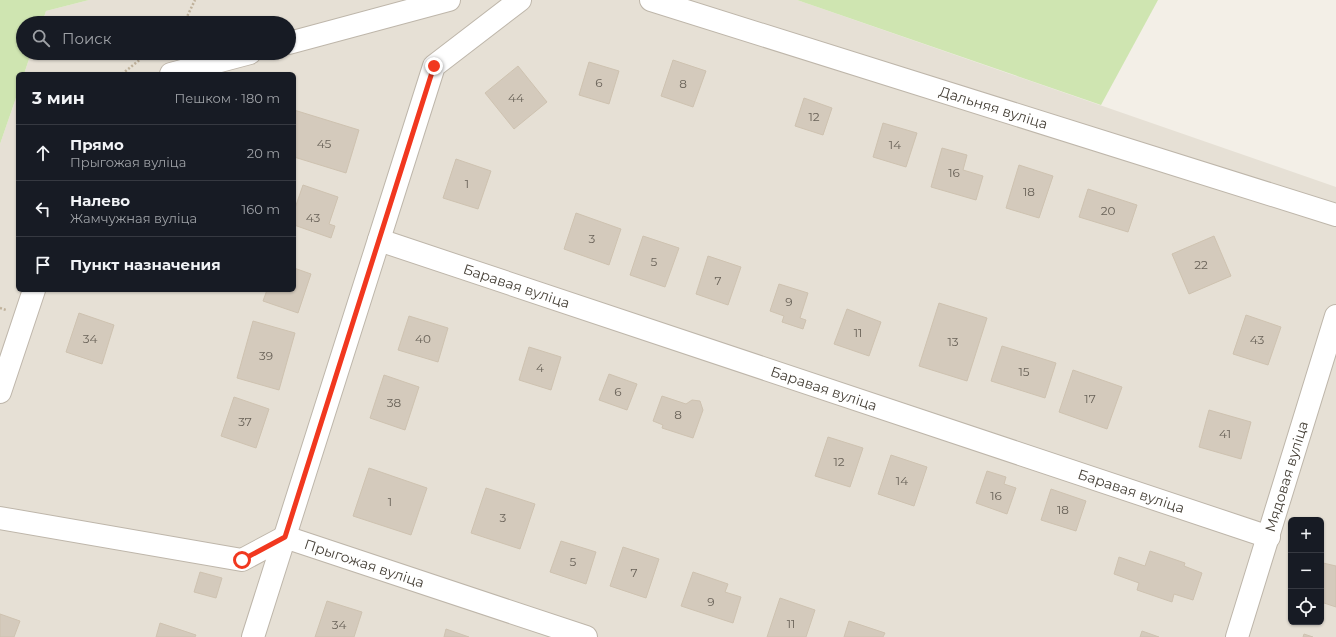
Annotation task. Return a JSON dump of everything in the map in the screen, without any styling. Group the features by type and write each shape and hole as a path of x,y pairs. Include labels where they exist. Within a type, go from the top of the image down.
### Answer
{"street":[{"path":"296,41 449,0"},
{"path":"253,637 434,66 520,0"},
{"name":"Дальняя вуліца","path":"651,0 1336,215"},
{"path":"179,72 224,60"},
{"name":"Баравая вуліца","path":"379,240 1269,537"},
{"path":"0,392 33,292"},
{"name":"Мядовая вуліца","path":"1237,637 1336,316"},
{"name":"Прыгожая вуліца","path":"0,518 242,560 285,537 586,637"}],"path":[{"path":"187,16 194,0"},
{"path":"124,72 139,60"}],"shaded area":[{"path":"89,0 797,0 1336,187 1336,637 0,637 0,144 16,98 16,292 296,292 296,72 25,72 29,60 296,60 296,16 44,16 46,11"}],"green space":[{"path":"0,0 89,0 46,11 44,16 16,16 16,60 29,60 25,72 16,72 16,98 0,144"},
{"path":"797,0 1158,0 1101,105"}],"building":[{"path":"673,60 706,71 693,107 661,96"},
{"path":"589,62 619,71 609,104 579,95"},
{"path":"518,66 547,102 514,129 485,93"},
{"path":"804,98 832,108 823,135 795,126"},
{"path":"296,111 359,130 346,173 296,158"},
{"path":"883,123 917,133 906,167 873,157"},
{"path":"942,148 967,155 963,170 983,176 976,200 931,187"},
{"path":"456,159 491,171 478,209 443,198"},
{"path":"1019,165 1053,176 1039,218 1006,208"},
{"path":"303,185 338,197 329,224 335,226 331,238 296,226 296,205"},
{"path":"1088,189 1137,205 1128,232 1079,217"},
{"path":"576,213 621,229 609,265 564,249"},
{"path":"643,236 679,248 665,287 630,275"},
{"path":"1214,236 1231,276 1189,294 1172,254"},
{"path":"708,256 741,267 728,305 696,294"},
{"path":"296,269 311,274 298,313 263,301 266,292 296,292"},
{"path":"779,284 808,293 800,318 806,320 803,329 782,322 784,316 770,311"},
{"path":"939,303 987,318 967,381 919,366"},
{"path":"847,309 881,322 869,356 834,344"},
{"path":"79,313 114,325 102,364 66,352"},
{"path":"1246,315 1281,327 1268,365 1233,354"},
{"path":"409,316 448,328 438,362 398,350"},
{"path":"253,321 295,333 279,390 237,378"},
{"path":"1002,346 1056,363 1045,398 991,381"},
{"path":"529,347 561,357 551,390 519,380"},
{"path":"1073,370 1122,387 1107,429 1059,412"},
{"path":"609,374 637,384 627,410 599,400"},
{"path":"384,375 419,387 405,430 370,418"},
{"path":"662,396 686,404 692,400 700,401 703,410 693,438 662,428 663,425 653,421"},
{"path":"234,397 269,409 256,448 221,436"},
{"path":"1209,410 1251,422 1241,459 1199,447"},
{"path":"828,437 863,448 850,487 815,476"},
{"path":"891,455 927,467 914,506 878,494"},
{"path":"369,468 427,488 411,535 353,516"},
{"path":"987,471 1006,477 1004,484 1016,488 1007,514 976,503"},
{"path":"486,488 535,504 520,549 471,533"},
{"path":"1051,489 1086,501 1076,531 1041,520"},
{"path":"561,541 596,552 586,584 550,572"},
{"path":"623,547 659,559 646,598 610,586"},
{"path":"1150,551 1185,563 1184,566 1202,573 1193,600 1174,594 1172,602 1137,590 1139,583 1114,574 1119,557 1145,566"},
{"path":"1324,563 1336,566 1336,607 1324,603"},
{"path":"200,572 222,578 216,598 194,592"},
{"path":"693,572 728,584 725,592 741,597 733,623 681,606"},
{"path":"780,598 815,610 806,637 767,637"},
{"path":"327,601 362,612 354,637 315,637"},
{"path":"0,614 20,621 14,637 0,637"},
{"path":"849,621 885,633 883,637 844,637"},
{"path":"160,623 196,635 195,637 156,637"},
{"path":"446,629 469,637 444,637"},
{"path":"1142,631 1159,637 1140,637"},
{"path":"1304,634 1313,637 1303,637"}],"route":[{"path":"242,560 285,537 434,66"}]}
